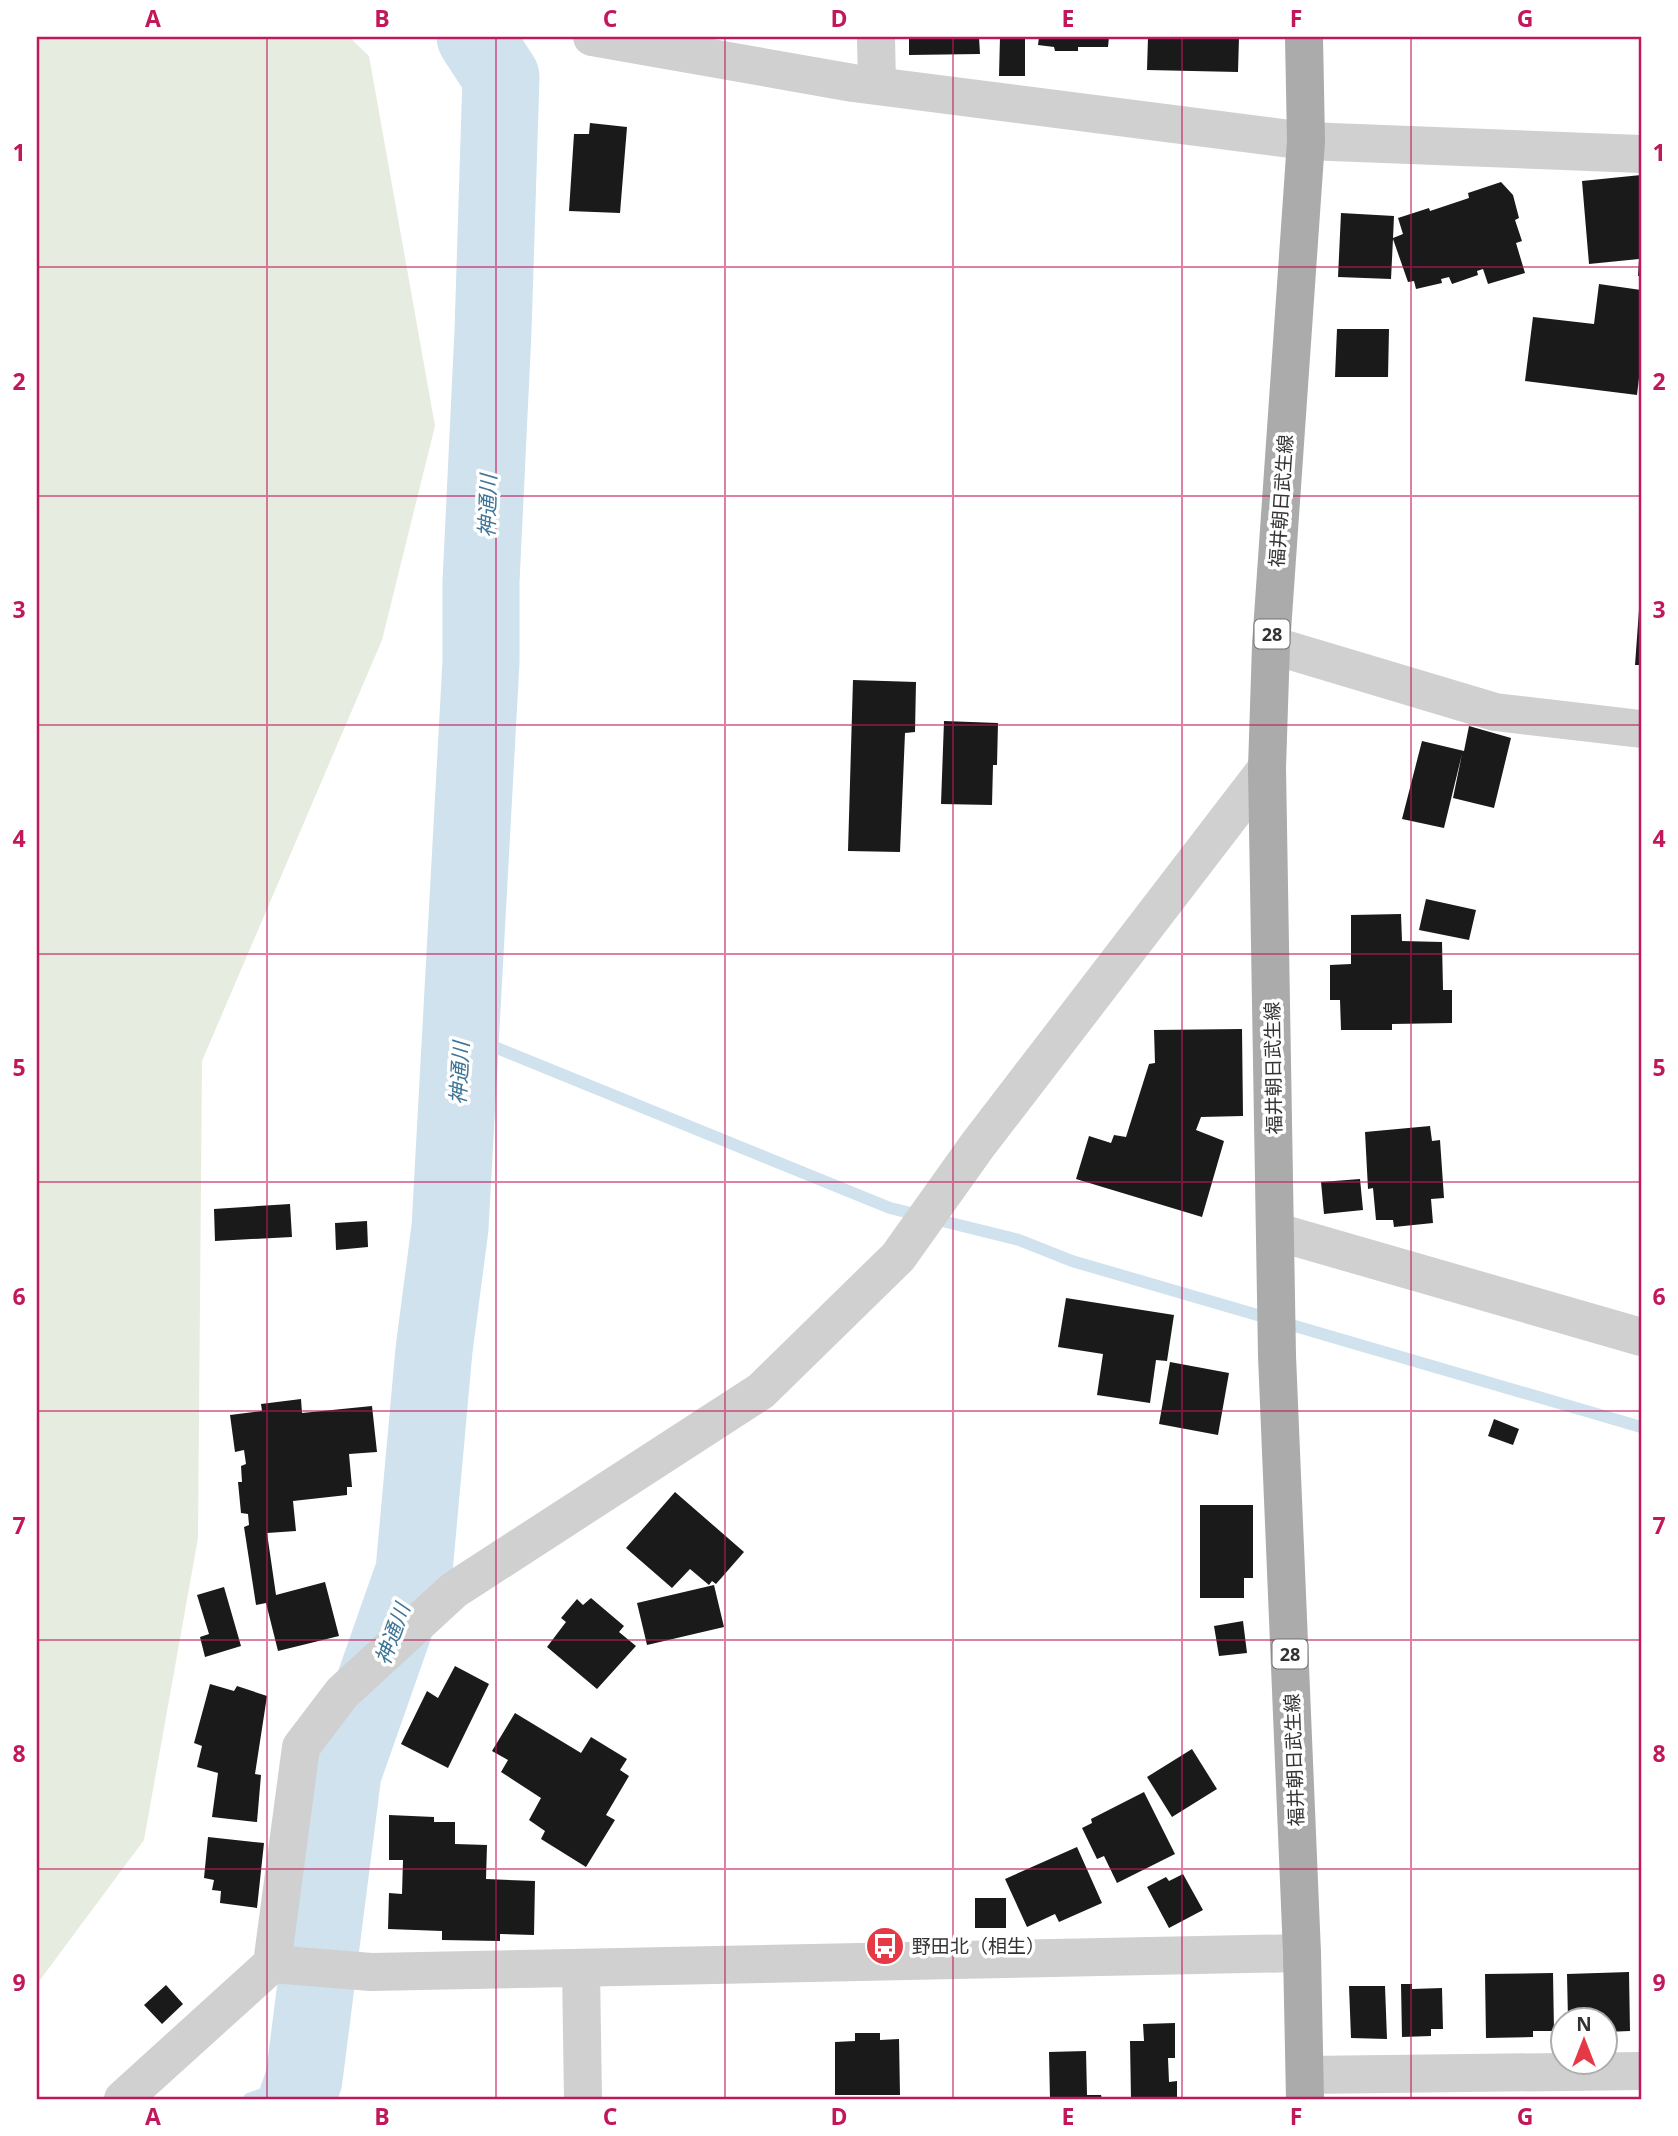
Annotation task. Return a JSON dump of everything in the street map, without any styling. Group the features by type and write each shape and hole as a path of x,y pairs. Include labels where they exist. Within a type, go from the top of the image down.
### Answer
{"main road":[{"name":"福井朝日武生線","path":"1304,37 1306,141 1271,645 1267,768 1277,1356 1302,1953 1305,2087"}],"street":[{"path":"592,37 877,86 1306,141 1641,154"},
{"path":"876,37 877,86"},
{"path":"1271,645 1495,712 1641,729"},
{"path":"123,2099 272,1964 302,1747 342,1693 454,1590 761,1391 898,1257 977,1146 1267,768"},
{"path":"1276,1244 1641,1336"},
{"path":"272,1964 371,1972 1302,1953"},
{"path":"581,1968 583,2099"},
{"path":"1305,2087 1641,2071"}],"shaded area":[{"path":"37,37 349,37 369,56 435,426 382,640 202,1061 198,1538 144,1840 37,1984"}],"building":[{"path":"909,37 979,37 980,54 909,55"},
{"path":"1000,37 1025,37 1025,76 999,76"},
{"path":"1039,37 1109,37 1108,47 1078,47 1078,51 1055,51 1054,47 1038,45"},
{"path":"1148,37 1239,37 1238,72 1147,70"},
{"path":"590,123 627,127 620,213 569,211 574,134 589,134"},
{"path":"1641,175 1641,276 1638,276 1639,259 1589,264 1582,181"},
{"path":"1501,182 1513,195 1519,218 1515,220 1522,241 1516,243 1525,273 1488,284 1483,269 1477,271 1478,275 1452,284 1449,277 1441,279 1442,283 1416,289 1414,281 1408,282 1393,239 1391,279 1338,277 1341,213 1394,216 1393,238 1403,234 1398,218 1469,198 1468,193"},
{"path":"1599,284 1641,290 1641,361 1637,395 1525,381 1533,317 1594,324"},
{"path":"1337,329 1389,329 1388,377 1335,377"},
{"path":"1639,610 1641,665 1635,665"},
{"path":"853,680 916,682 915,732 905,733 900,852 848,851"},
{"path":"944,721 998,723 992,805 941,804"},
{"path":"1469,726 1511,738 1494,808 1453,798 1462,754 1444,828 1402,819 1422,741 1464,751"},
{"path":"1426,899 1476,910 1469,940 1419,930"},
{"path":"1401,914 1402,941 1442,942 1443,990 1452,990 1452,1023 1392,1024 1392,1030 1341,1030 1340,1000 1330,1000 1330,965 1351,964 1351,915"},
{"path":"1242,1029 1243,1116 1201,1117 1196,1130 1224,1141 1202,1217 1076,1179 1089,1136 1111,1143 1114,1135 1126,1137 1149,1064 1155,1063 1154,1030"},
{"path":"1430,1126 1432,1141 1440,1140 1444,1198 1431,1199 1433,1223 1394,1227 1393,1220 1376,1220 1373,1188 1368,1189 1365,1132"},
{"path":"1360,1179 1363,1210 1324,1214 1321,1182"},
{"path":"290,1204 292,1237 215,1241 214,1209"},
{"path":"367,1221 368,1247 336,1250 335,1223"},
{"path":"1066,1298 1174,1315 1167,1361 1156,1360 1150,1403 1097,1395 1103,1354 1058,1347"},
{"path":"1170,1362 1229,1373 1218,1435 1159,1424"},
{"path":"301,1399 302,1413 372,1406 377,1452 349,1454 352,1487 347,1487 347,1495 293,1501 296,1531 267,1533 276,1595 325,1582 339,1636 278,1651 266,1603 256,1605 244,1527 249,1525 248,1514 241,1513 238,1482 242,1482 241,1466 246,1464 244,1450 235,1452 230,1415 262,1411 261,1404"},
{"path":"1494,1419 1519,1429 1513,1445 1488,1436"},
{"path":"675,1492 744,1552 716,1584 712,1581 709,1585 690,1569 672,1588 626,1548"},
{"path":"1200,1505 1253,1505 1253,1578 1244,1578 1244,1598 1200,1598"},
{"path":"714,1585 724,1627 647,1645 637,1603"},
{"path":"224,1587 241,1646 205,1657 200,1637 209,1634 197,1595"},
{"path":"591,1598 624,1626 619,1632 636,1646 597,1689 547,1647 566,1622 561,1618 577,1599 583,1605"},
{"path":"1243,1621 1247,1653 1219,1656 1214,1626"},
{"path":"455,1666 489,1684 448,1768 401,1744 427,1691 438,1698"},
{"path":"210,1684 234,1691 237,1686 267,1696 255,1774 261,1775 257,1822 212,1817 218,1773 197,1767 202,1746 194,1743"},
{"path":"515,1713 581,1753 591,1737 627,1759 620,1770 629,1776 606,1815 615,1820 586,1867 541,1839 545,1831 529,1820 541,1798 501,1772 508,1760 492,1751"},
{"path":"1192,1749 1217,1789 1172,1817 1147,1777"},
{"path":"1144,1792 1175,1854 1117,1883 1104,1856 1097,1859 1082,1828 1092,1823 1091,1819"},
{"path":"389,1815 434,1817 434,1822 455,1822 455,1844 487,1845 486,1879 535,1881 534,1935 500,1934 500,1941 442,1940 442,1931 388,1929 389,1893 402,1894 403,1860 389,1860"},
{"path":"208,1837 264,1843 257,1908 220,1903 221,1891 212,1890 214,1880 204,1878"},
{"path":"1077,1847 1102,1903 1059,1922 1055,1914 1027,1927 1005,1879"},
{"path":"1183,1874 1203,1910 1169,1928 1147,1887 1166,1877 1169,1881"},
{"path":"975,1898 1006,1898 1006,1928 975,1928"},
{"path":"1629,1972 1630,2031 1618,2031 1618,2007 1568,2007 1567,1974"},
{"path":"1553,1973 1554,2007 1548,2007 1548,2031 1533,2031 1533,2037 1486,2038 1485,1974"},
{"path":"1401,1984 1412,1984 1412,1989 1442,1988 1443,2029 1431,2029 1431,2036 1402,2037"},
{"path":"166,1985 183,2004 162,2024 144,2005"},
{"path":"1349,1986 1385,1986 1387,2039 1351,2038"},
{"path":"1175,2023 1175,2058 1168,2058 1169,2082 1177,2081 1177,2099 1131,2099 1130,2041 1144,2041 1143,2024"},
{"path":"855,2033 880,2033 880,2040 899,2039 900,2095 835,2095 835,2042 855,2041"},
{"path":"1086,2051 1087,2095 1101,2095 1102,2099 1050,2099 1049,2052"}],"waterway":[{"name":"神通川","path":"297,2099 304,2079 343,1773 414,1571 434,1350 450,1228 481,662 481,582 501,77 475,37"},
{"path":"460,1033 890,1208 1019,1240 1072,1261 1641,1427"},
{"path":"249,2099 304,2079"}],"place":[{"name":"野田北（相生）","path":"885,1946"}]}
